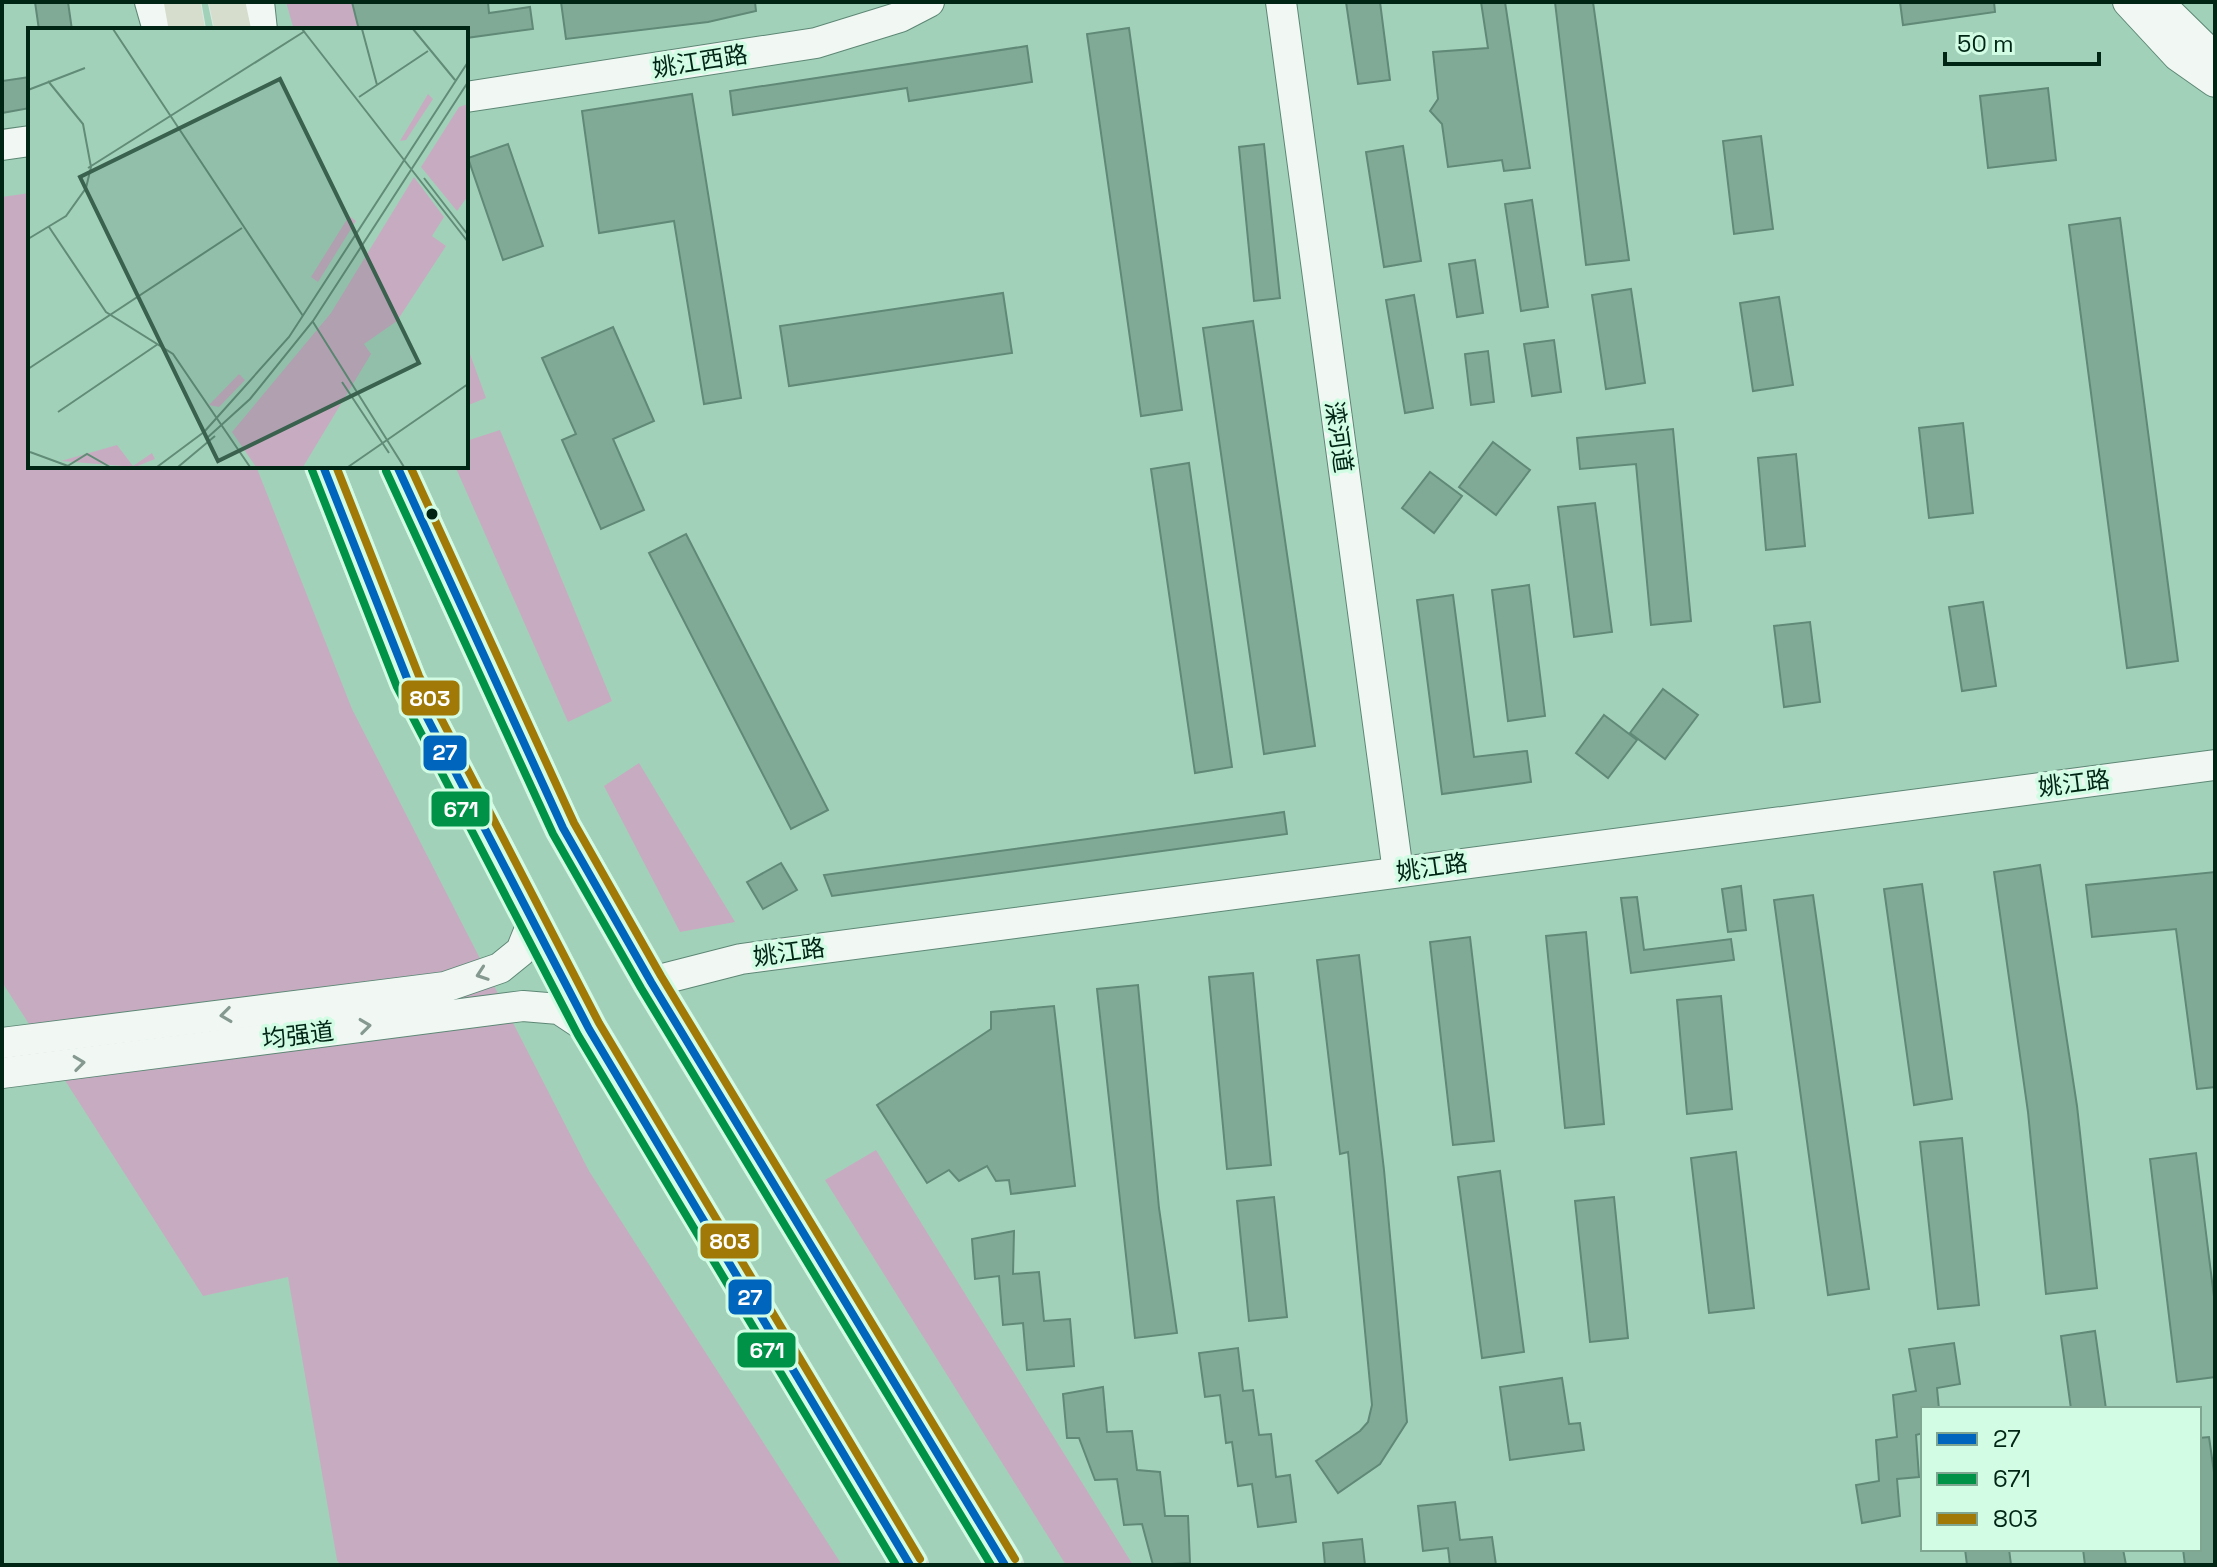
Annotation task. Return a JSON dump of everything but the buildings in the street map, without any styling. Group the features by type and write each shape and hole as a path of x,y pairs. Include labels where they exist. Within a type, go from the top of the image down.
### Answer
{"main road":[{"path":"182,2 187,28"},
{"path":"227,2 233,28"},
{"path":"324,468 408,681 589,1029 910,1565"},
{"path":"398,468 563,828 651,982 1005,1565"}],"street":[{"path":"150,2 157,28"},
{"path":"259,2 262,28"},
{"name":"姚江西路","path":"468,77 822,23 888,2"},
{"name":"姚江西路","path":"468,97 816,43 900,17 929,2"},
{"name":"滦河道","path":"1281,2 1398,872"},
{"path":"2128,2 2178,56 2215,82"},
{"path":"2158,2 2215,58"},
{"path":"2,145 28,141"},
{"path":"2,165 28,161"},
{"name":"姚江路","path":"651,982 741,959 2215,765"},
{"name":"均强道","path":"2,1043 445,987 500,968 521,951 533,921"},
{"name":"均强道","path":"2,1073 523,1006 559,1009 589,1029"}],"shaded area":[{"path":"286,2 352,2 358,28 293,28"},
{"path":"28,193 28,468 257,468 352,709 589,1171 842,1565 340,1565 288,1277 203,1296 2,982 2,197"},
{"path":"468,348 486,398 468,405"},
{"path":"500,430 612,701 568,722 456,468 468,468 468,440"},
{"path":"639,763 735,922 680,932 604,786"},
{"path":"876,1150 1133,1565 1066,1565 825,1180"}],"transit line":[{"name":"27","path":"324,468 408,681 589,1029 910,1565"},
{"name":"803","path":"337,468 419,676 599,1023 920,1559"},
{"name":"27","path":"398,468 563,828 651,982 1005,1565"},
{"name":"803","path":"411,468 574,823 661,976 1015,1559"},
{"name":"671","path":"312,470 397,687 578,1035 896,1565"},
{"name":"671","path":"386,471 553,834 641,988 991,1565"}]}
